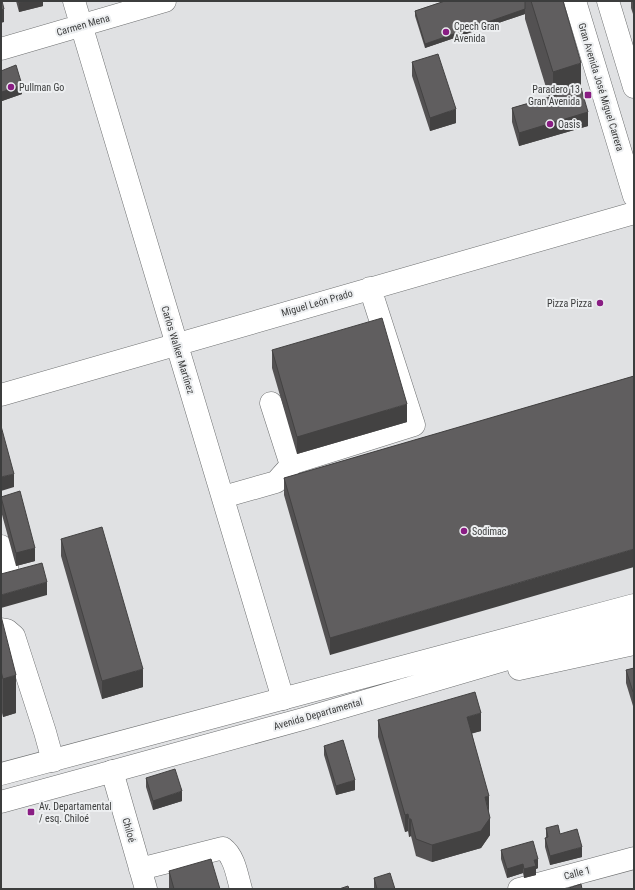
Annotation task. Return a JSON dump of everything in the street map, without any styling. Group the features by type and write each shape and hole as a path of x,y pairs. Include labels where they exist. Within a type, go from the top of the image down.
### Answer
{"main road":[{"name":"Carlos Walker Martínez","path":"74,1 283,699"},
{"name":"Carmen Mena","path":"1,49 165,1"},
{"name":"Gran Avenida José Miguel Carrera","path":"575,1 634,196"},
{"path":"608,1 630,59 634,87"},
{"name":"Miguel León Prado","path":"1,395 634,212"},
{"path":"223,497 276,482 293,463 414,425 370,288"},
{"path":"271,403 289,459 293,463"},
{"path":"1,546 10,579"},
{"path":"310,692 349,673 386,659 634,589"},
{"path":"1,774 634,605"},
{"name":"Avenida Departamental","path":"1,802 303,719 634,622"},
{"path":"1,629 7,630 14,636 53,761"},
{"path":"303,719 347,712 502,673 634,644"},
{"name":"Chiloé","path":"112,771 143,879"},
{"path":"143,879 223,848 231,857 241,889"},
{"name":"Calle 1","path":"522,889 634,858"}],"building":[{"path":"1,1 4,9 1,10"},
{"name":"Cpech Gran Avenida","path":"445,1 525,1 525,9 425,44 415,11"},
{"path":"531,1 563,1 581,63 553,72"},
{"path":"438,54 456,109 430,118 412,62"},
{"path":"16,65 22,85 2,92 1,71"},
{"path":"581,88 588,112 519,133 512,108"},
{"path":"382,318 407,404 297,437 272,350"},
{"name":"Sodimac","path":"634,376 634,549 330,638 284,478"},
{"path":"1,426 14,474 1,477"},
{"path":"20,491 35,548 16,553 1,497"},
{"path":"102,527 143,669 102,681 61,539"},
{"path":"42,563 47,582 1,595 1,574"},
{"path":"1,616 16,675 3,679 1,671"},
{"path":"634,668 634,692 633,692 626,670"},
{"path":"475,692 481,713 467,717 489,796 485,797 490,818 481,831 432,845 416,839 411,819 409,819 408,814 405,815 378,720"},
{"path":"343,740 355,780 336,786 324,746"},
{"path":"175,769 182,791 153,801 146,778"},
{"path":"558,825 560,834 577,829 582,847 550,856 545,838 548,837 546,828"},
{"path":"533,841 538,859 534,860 536,866 524,869 523,864 507,869 501,850"},
{"path":"211,859 220,889 174,889 169,871"},
{"path":"390,873 395,889 377,889 374,878"},
{"path":"581,884 582,889 566,889"},
{"path":"348,886 349,889 339,889"}],"place":[{"name":"Cpech Gran Avenida","path":"446,32"},
{"name":"Pullman Go","path":"11,87"},
{"name":"Paradero 13 Gran Avenida","path":"588,95"},
{"name":"Oasis","path":"550,124"},
{"name":"Pizza Pizza","path":"600,303"},
{"name":"Sodimac","path":"464,531"},
{"name":"Av. Departamental / esq. Chiloé","path":"31,812"}]}
